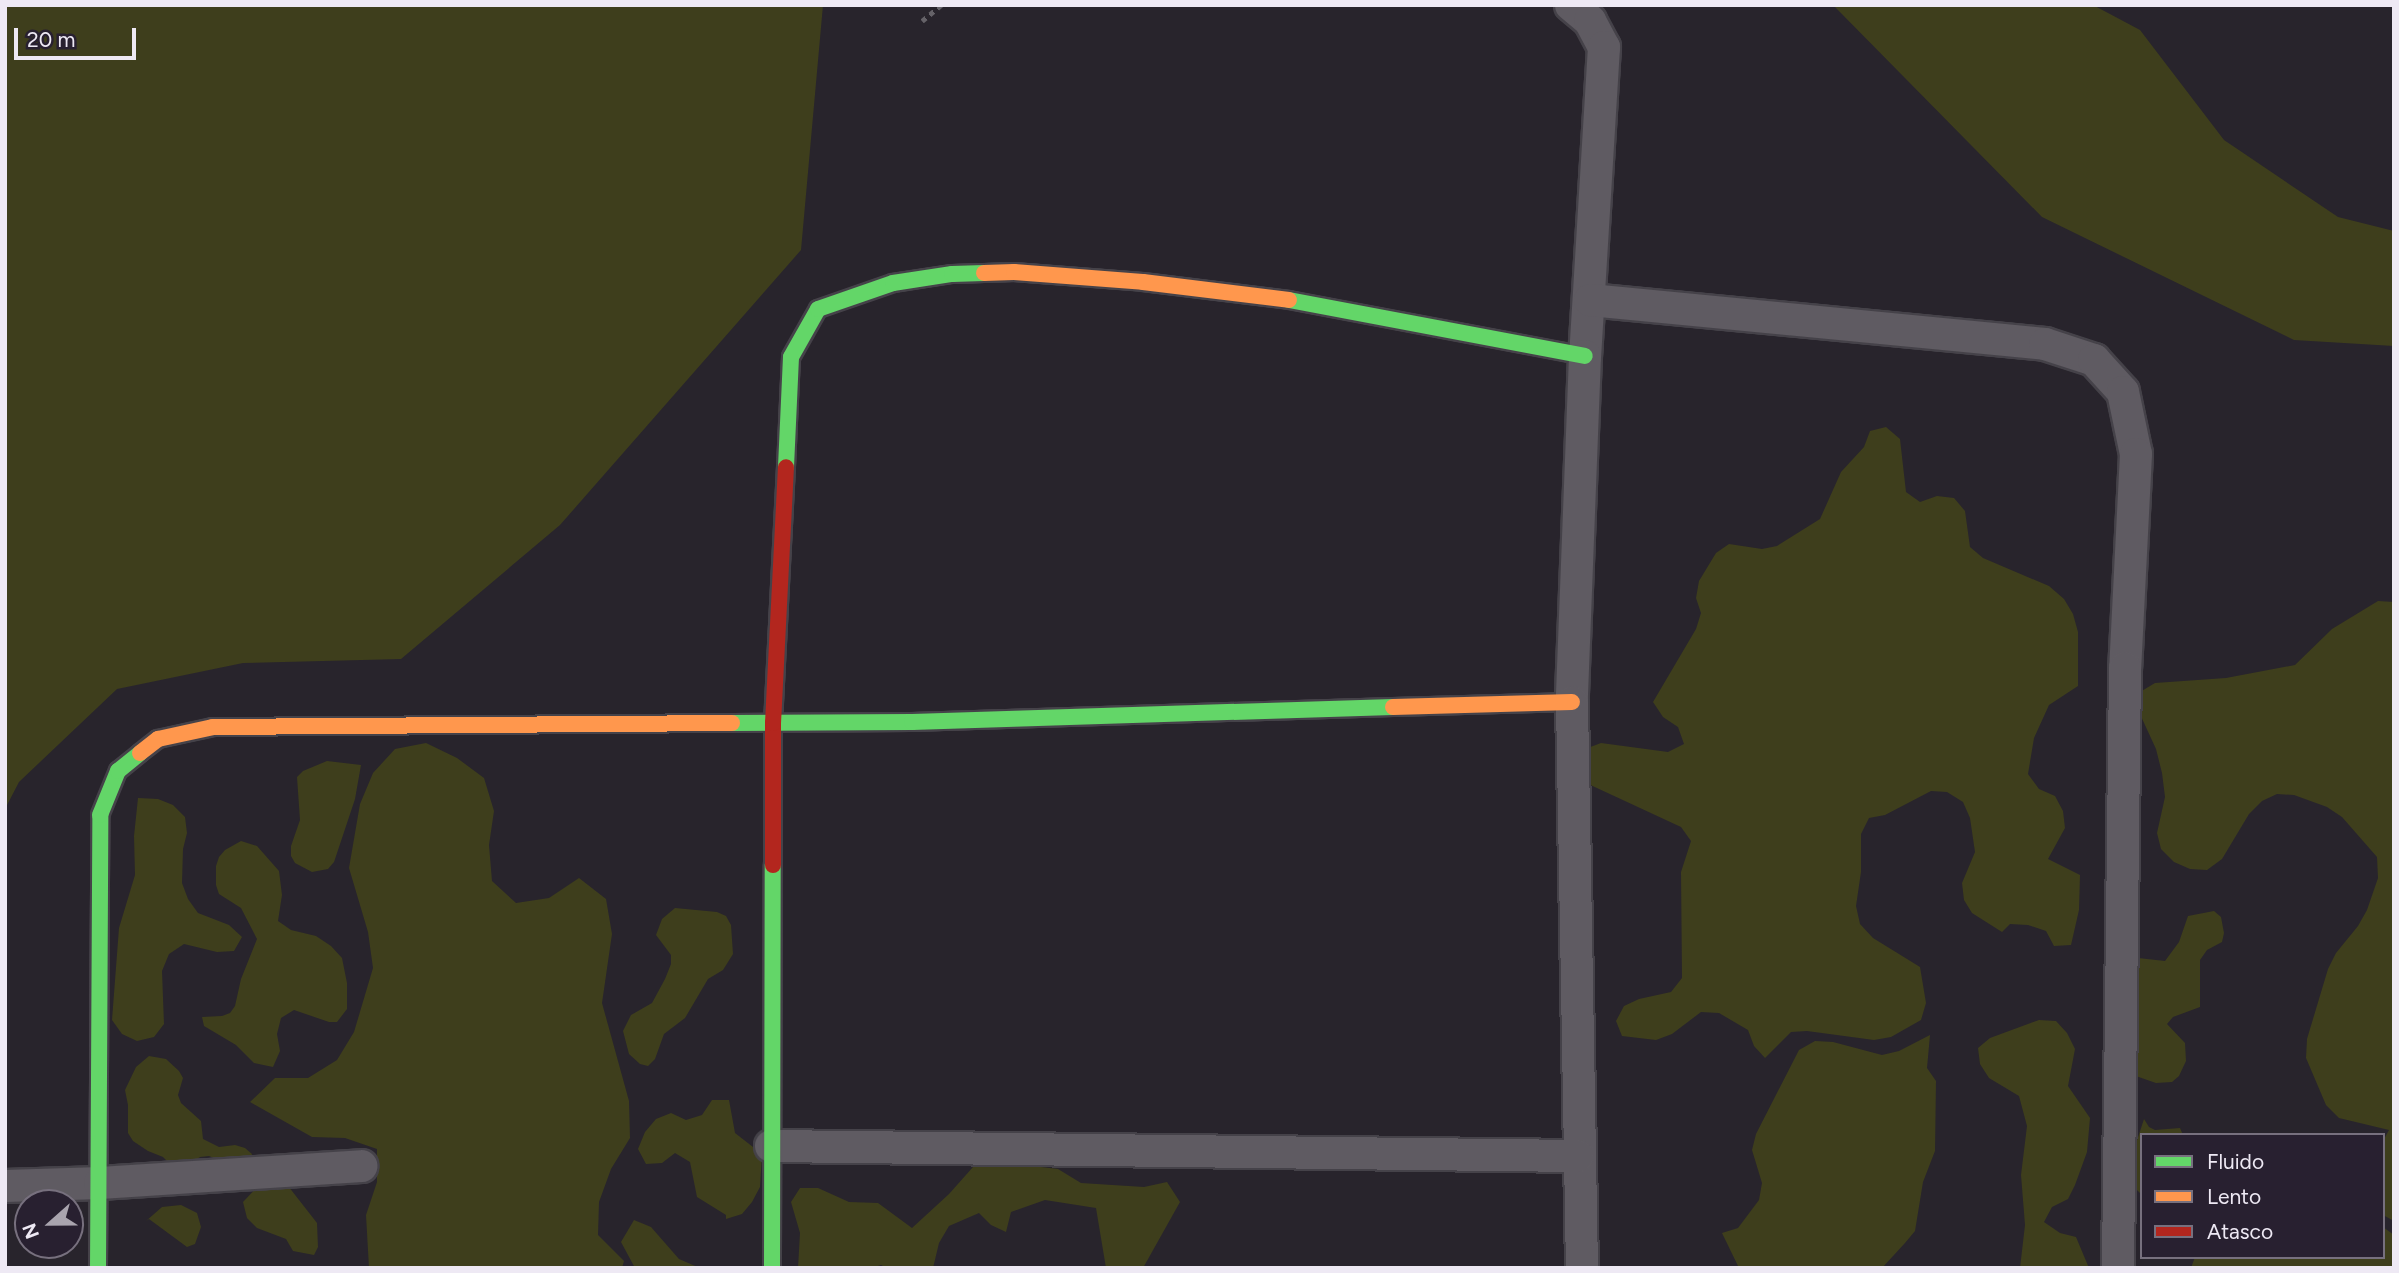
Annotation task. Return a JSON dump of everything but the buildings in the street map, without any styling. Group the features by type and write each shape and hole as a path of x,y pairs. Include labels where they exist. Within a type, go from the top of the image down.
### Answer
{"street":[{"path":"1571,5 1590,21 1604,47 1585,356 1572,702 1582,1268"},
{"path":"772,1268 773,723 791,357 803,331 818,309 893,283 952,274 1014,272 1270,296 1585,356"},
{"path":"1590,300 2045,344 2094,360 2123,392 2136,454 2125,668 2118,1268"},
{"path":"98,1268 100,815 118,771 158,740 213,727 773,723 1185,715 1572,702"},
{"path":"771,1146 1578,1156"},
{"path":"5,1186 100,1184 361,1166"}],"path":[{"path":"922,22 941,5"}],"shaded area":[{"path":"5,5 823,5 801,250 560,525 401,659 243,663 117,689 19,782 5,809"},
{"path":"1833,5 2093,5 2140,30 2224,140 2338,217 2394,231 2394,346 2294,340 2042,217"},
{"path":"1886,427 1900,439 1906,492 1920,502 1937,496 1954,498 1965,511 1970,547 1983,558 2049,586 2064,599 2073,614 2078,632 2078,686 2049,705 2034,738 2028,774 2039,789 2055,796 2063,811 2065,828 2048,859 2080,875 2079,910 2071,945 2054,946 2046,931 2028,925 2010,924 2002,932 1972,913 1964,900 1962,883 1975,852 1970,818 1963,802 1947,792 1931,791 1885,815 1869,818 1861,834 1861,872 1856,906 1860,924 1873,938 1920,967 1926,1003 1921,1020 1891,1037 1874,1040 1807,1031 1791,1032 1765,1058 1754,1046 1748,1030 1719,1013 1701,1012 1672,1034 1656,1040 1622,1036 1616,1021 1624,1006 1639,999 1671,992 1682,978 1681,872 1691,841 1681,827 1571,776 1585,749 1601,743 1668,752 1684,744 1678,727 1663,717 1653,702 1696,629 1701,613 1696,598 1699,581 1716,553 1729,544 1762,549 1777,546 1820,519 1841,472 1864,447 1870,431"},
{"path":"2378,601 2394,602 2394,1221 2385,1216 2385,1137 2389,1130 2339,1118 2326,1105 2306,1058 2307,1039 2328,969 2336,953 2367,910 2378,878 2377,857 2342,817 2327,807 2294,795 2277,794 2262,801 2249,814 2222,859 2207,870 2190,869 2174,862 2161,849 2157,833 2165,797 2162,773 2156,749 2139,712 2140,692 2155,683 2226,678 2295,665 2332,629"},
{"path":"426,743 457,758 484,778 494,811 489,845 492,881 516,903 549,898 579,878 606,899 612,934 602,1003 629,1101 630,1138 611,1169 599,1202 598,1235 624,1261 622,1268 369,1268 366,1215 377,1182 377,1149 345,1138 312,1137 250,1102 275,1078 308,1078 337,1060 354,1032 373,968 368,932 349,868 360,804 373,773 395,749"},
{"path":"327,761 361,765 355,799 334,862 328,869 312,872 295,863 291,856 291,846 300,820 297,777 303,771"},
{"path":"138,798 158,799 173,805 185,817 187,833 183,849 182,883 188,899 198,913 229,925 242,937 234,951 217,952 184,944 169,954 162,971 164,1024 154,1037 137,1041 122,1034 112,1020 119,928 135,875 134,836"},
{"path":"241,841 257,846 279,871 282,895 278,921 291,930 316,936 331,946 342,958 347,983 347,1009 337,1022 329,1022 294,1010 281,1018 277,1034 280,1051 273,1067 254,1063 236,1045 204,1026 202,1017 222,1016 230,1013 235,1006 241,979 257,939 241,908 219,894 216,885 219,857 225,850"},
{"path":"675,908 717,912 726,916 731,925 733,954 723,970 708,979 685,1018 664,1034 655,1059 648,1066 640,1064 629,1054 623,1031 631,1015 652,1003 665,979 671,964 671,955 656,935 662,919"},
{"path":"2214,911 2221,917 2224,933 2222,942 2207,950 2200,960 2200,1007 2173,1017 2167,1024 2185,1043 2186,1061 2179,1076 2172,1082 2156,1083 2130,1074 2131,963 2138,958 2165,961 2179,942 2188,916"},
{"path":"2039,1020 2056,1021 2067,1033 2075,1049 2068,1086 2090,1118 2087,1152 2075,1185 2068,1199 2052,1207 2044,1222 2060,1233 2076,1237 2089,1268 2020,1268 2025,1225 2021,1175 2027,1126 2019,1096 1989,1078 1980,1064 1978,1048 1990,1038"},
{"path":"1930,1035 1927,1068 1936,1081 1935,1151 1923,1182 1915,1231 1882,1268 1739,1268 1722,1233 1738,1228 1759,1200 1762,1183 1752,1150 1756,1134 1799,1050 1815,1041 1833,1042 1882,1055 1899,1051"},
{"path":"149,1056 166,1059 179,1071 183,1078 178,1095 181,1103 201,1121 203,1139 219,1147 235,1145 245,1148 252,1154 250,1162 234,1167 209,1156 200,1157 179,1173 163,1157 133,1141 128,1133 125,1090 136,1067"},
{"path":"712,1100 729,1100 735,1133 762,1154 760,1187 752,1202 742,1214 726,1219 726,1215 697,1197 690,1162 675,1153 662,1163 646,1164 638,1149 645,1132 656,1119 671,1113 686,1120 702,1115"},
{"path":"2144,1119 2149,1127 2155,1130 2180,1128 2182,1133 2140,1133 2140,1193 2130,1183 2128,1168"},
{"path":"1024,1165 1058,1169 1081,1183 1144,1187 1167,1182 1180,1202 1143,1268 1106,1268 1096,1208 1045,1200 1011,1212 1006,1232 991,1225 979,1213 949,1226 939,1243 933,1268 887,1268 881,1265 871,1268 798,1268 800,1233 791,1202 800,1188 818,1188 849,1202 878,1203 912,1228 949,1194 973,1167"},
{"path":"262,1182 285,1182 317,1223 318,1247 314,1255 293,1251 286,1239 257,1228 247,1218 243,1202"},
{"path":"181,1205 197,1213 201,1227 195,1244 187,1247 149,1219 146,1221 162,1207"},
{"path":"634,1220 651,1227 679,1259 700,1268 635,1268 621,1242"},
{"path":"2385,1228 2394,1235 2394,1268 2191,1268 2194,1259 2385,1259"}],"traffic: fast":[{"path":"786,467 791,357 818,309 893,283 952,274 984,273"},
{"path":"1289,300 1585,356"},
{"path":"732,723 912,722 1393,707"},
{"path":"98,1268 100,815 118,771 140,753"},
{"path":"772,1268 773,865"}],"traffic: slow":[{"path":"984,273 1014,272 1143,282 1289,300"},
{"path":"1393,707 1572,702"},
{"path":"140,753 158,739 213,727 732,723"}],"traffic: jam":[{"path":"773,865 773,723 786,467"}]}
